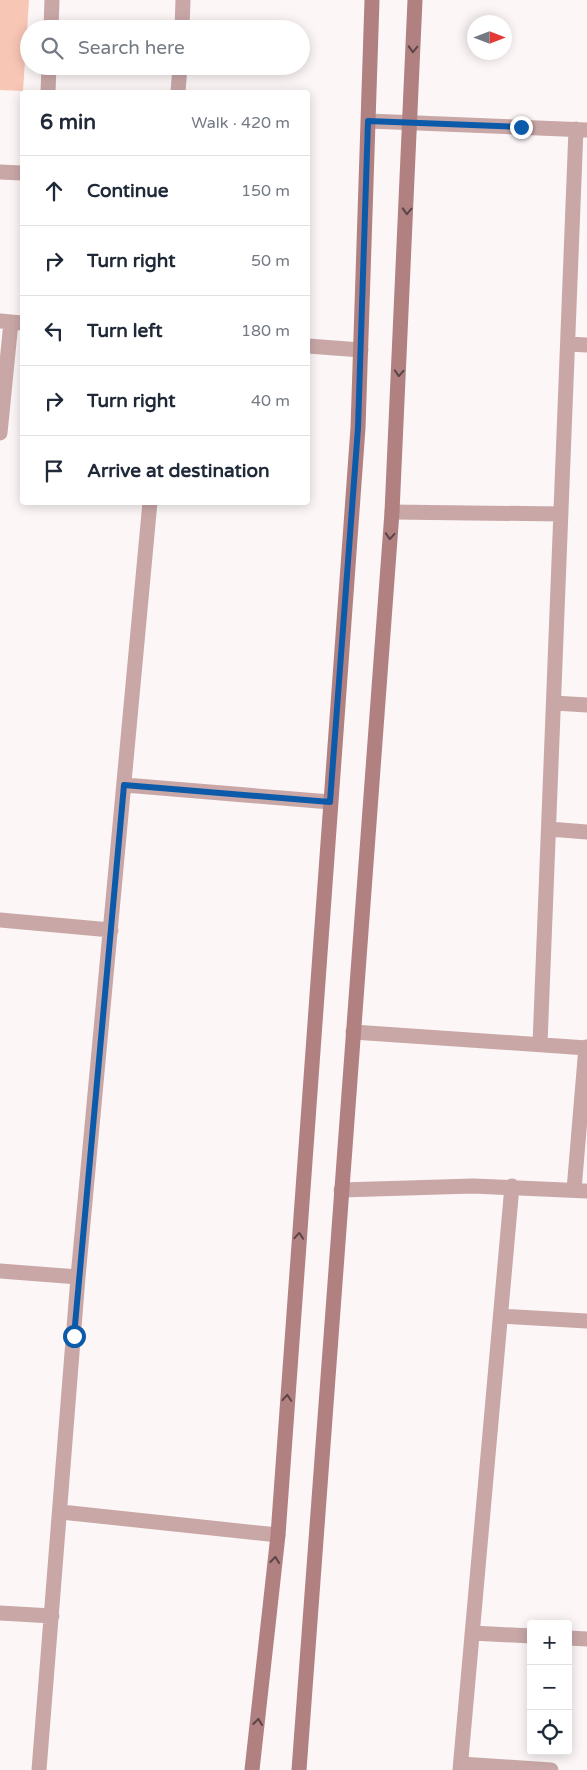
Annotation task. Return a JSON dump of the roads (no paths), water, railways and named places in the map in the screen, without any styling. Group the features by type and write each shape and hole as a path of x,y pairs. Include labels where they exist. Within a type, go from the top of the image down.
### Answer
{"street":[{"path":"51,20 52,0"},
{"path":"182,20 183,0"},
{"path":"252,1770 278,1535 358,428 372,0"},
{"path":"299,1770 392,512 415,0"},
{"path":"48,90 49,75"},
{"path":"178,90 179,75"},
{"path":"368,121 582,130 568,344 540,1044"},
{"path":"0,172 20,173"},
{"path":"0,432 11,322"},
{"path":"568,344 587,345"},
{"path":"310,346 361,350"},
{"path":"39,1770 61,1512 78,1277 150,505"},
{"path":"392,512 561,514"},
{"path":"554,703 587,705"},
{"path":"124,785 330,802"},
{"path":"549,829 587,832"},
{"path":"0,920 111,930"},
{"path":"341,1190 512,1186 580,1190 586,1048 353,1032"},
{"path":"512,1186 461,1767 551,1770"},
{"path":"0,1271 78,1277"},
{"path":"501,1316 587,1321"},
{"path":"61,1512 278,1535"},
{"path":"0,1613 52,1616"},
{"path":"472,1633 527,1636"},
{"path":"572,1638 587,1640"}]}
